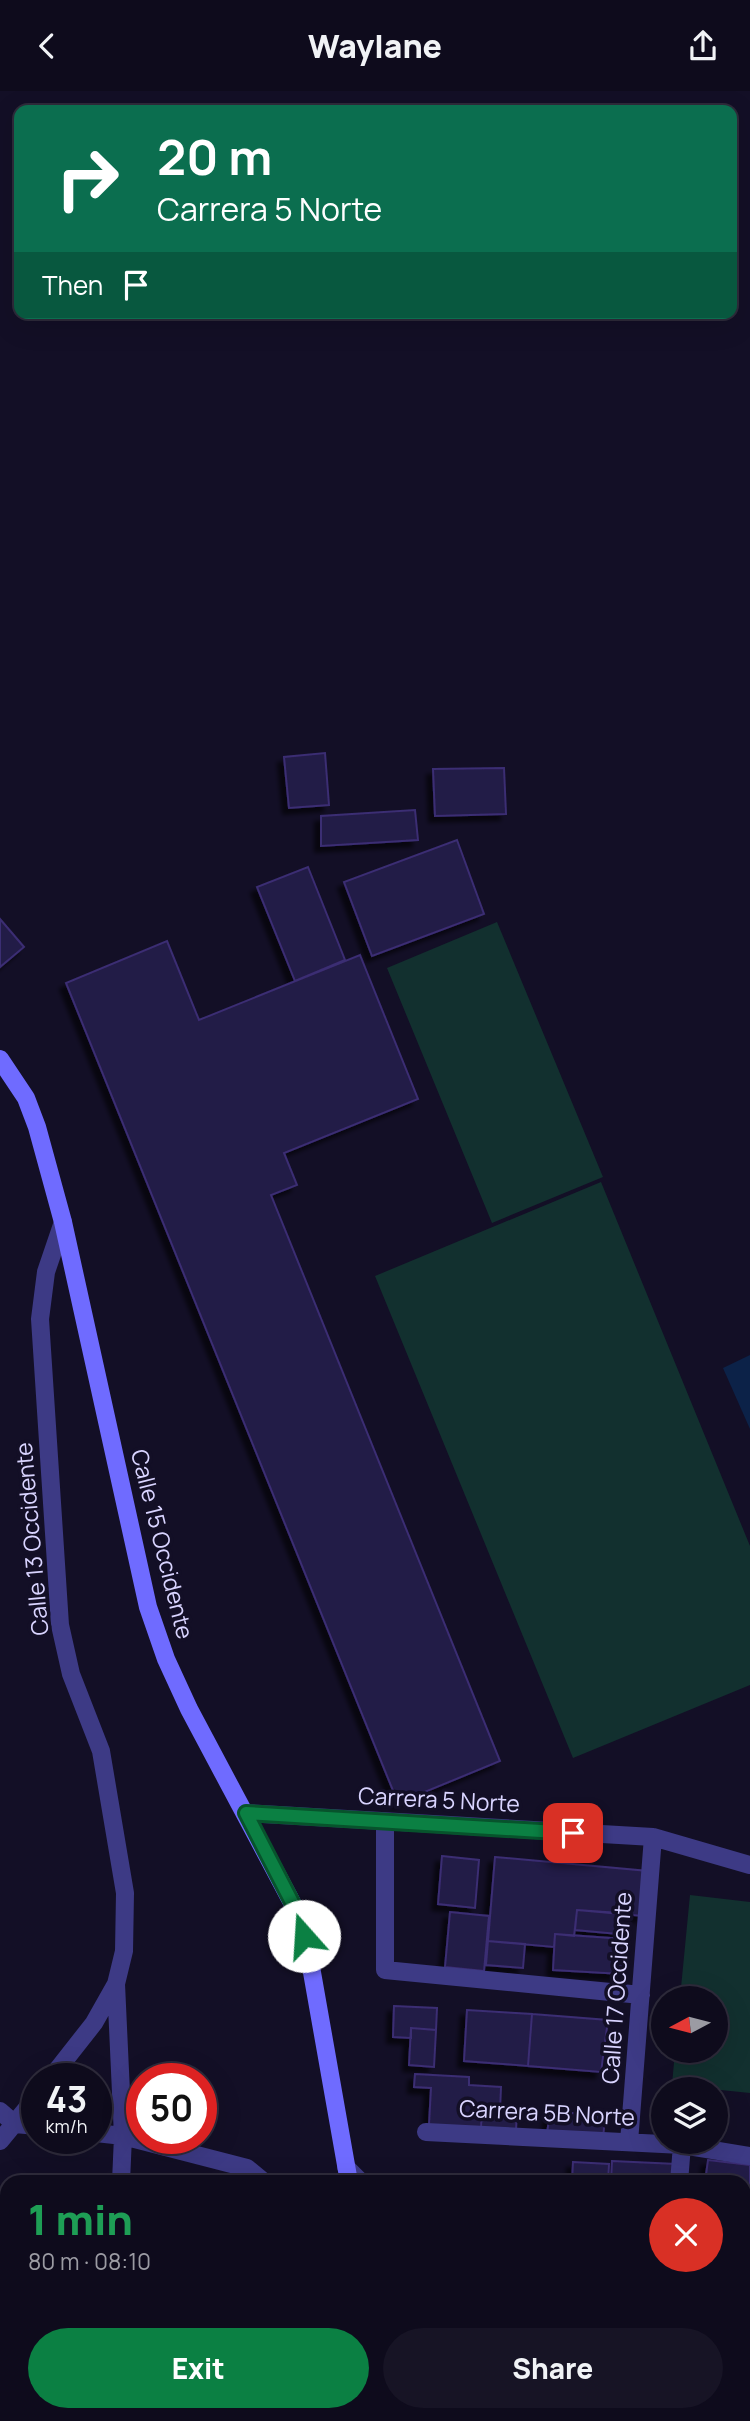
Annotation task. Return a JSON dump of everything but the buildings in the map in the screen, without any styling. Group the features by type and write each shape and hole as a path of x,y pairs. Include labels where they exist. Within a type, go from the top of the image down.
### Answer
{"main road":[{"name":"Calle 15 Occidente","path":"0,1059 26,1098 37,1127 63,1222 148,1607 166,1659 189,1709 297,1912 310,1961 348,2175"}],"street":[{"name":"Calle 13 Occidente","path":"63,1222 46,1272 40,1319 60,1625 71,1674 101,1751 125,1893 124,1951 116,1984 123,2136 121,2175"},
{"name":"Carrera 5 Norte","path":"246,1813 653,1837 750,1865"},
{"path":"385,1822 385,1970 641,1995"},
{"name":"Calle 17 Occidente","path":"629,2141 653,1837"},
{"path":"63,2063 94,2023 116,1984"},
{"path":"0,2112 15,2124 21,2125"},
{"path":"0,2141 21,2116"},
{"name":"Carrera 5B Norte","path":"426,2132 651,2143"},
{"path":"112,2135 247,2168 256,2175"},
{"name":"Carrera 5B Norte","path":"728,2152 750,2156"},
{"path":"680,2175 681,2154"}],"green space":[{"path":"497,922 603,1177 492,1223 387,968"},
{"path":"601,1182 750,1546 750,1685 573,1758 375,1276"},
{"path":"690,1895 750,1902 750,2093 728,2091 728,2077 673,2077 674,2063 728,2063 728,1986 681,1986"}],"water":[{"path":"750,1355 750,1429 723,1368"}],"route":[{"path":"304,1936 297,1912 246,1813 573,1833"}]}
